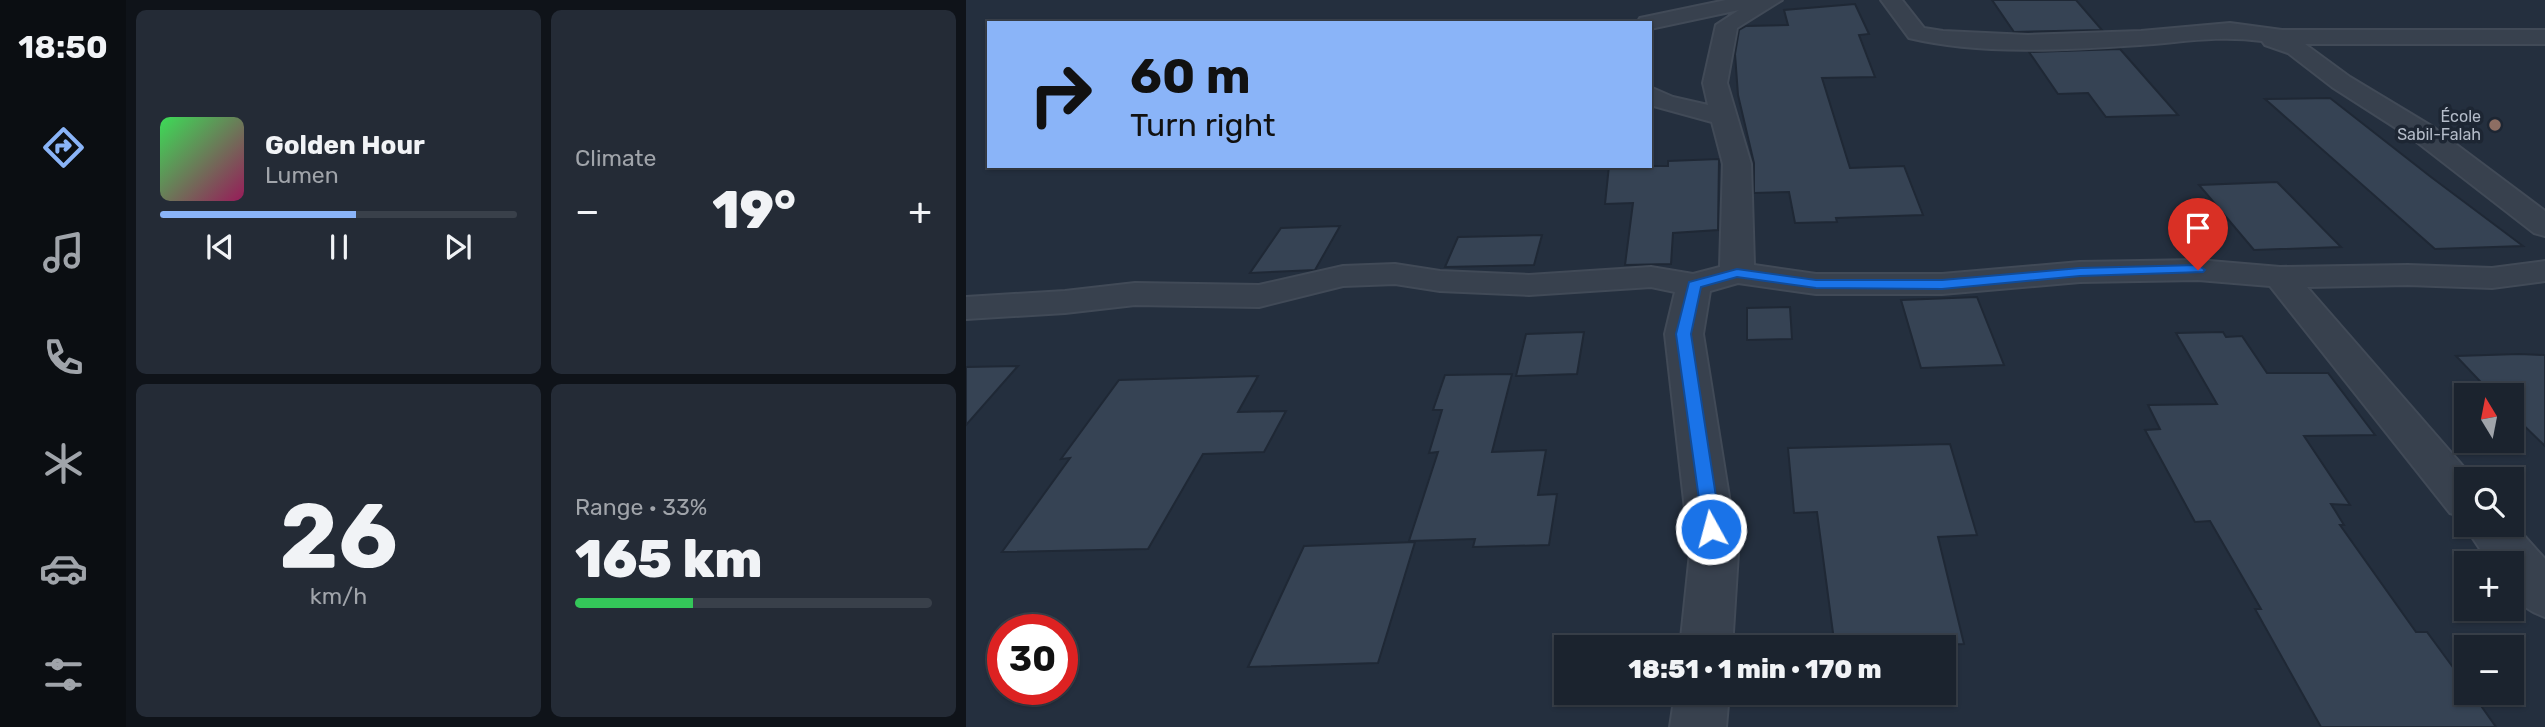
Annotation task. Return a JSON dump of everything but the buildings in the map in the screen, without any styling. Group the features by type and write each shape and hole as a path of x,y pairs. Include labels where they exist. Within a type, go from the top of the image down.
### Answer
{"street":[{"path":"1652,22 1755,0"},
{"path":"1737,273 1737,164 1715,83 1727,25 1772,0"},
{"path":"1891,0 1917,33 1943,38 2028,42 2141,38 2197,31 2282,37 2545,37"},
{"path":"2255,33 2297,48 2341,82 2423,133 2545,226"},
{"path":"1652,96 1665,103 1725,117"},
{"path":"966,308 1065,302 1135,294 1259,296 1343,275 1395,274 1440,281 1529,285 1651,277 1694,285 1737,273 1816,284 1942,284 2080,272 2198,270 2280,278 2408,275 2492,278 2545,271"},
{"path":"2280,278 2454,486"},
{"path":"1694,285 1684,334 1714,553 1707,635"},
{"path":"2497,537 2545,594"},
{"path":"1699,727 1701,705"}],"place":[{"name":"École Sabil-Falah","path":"2495,125"}],"route":[{"path":"1711,529 1684,334 1694,285 1737,273 1816,284 1942,284 2080,272 2198,270"}]}
